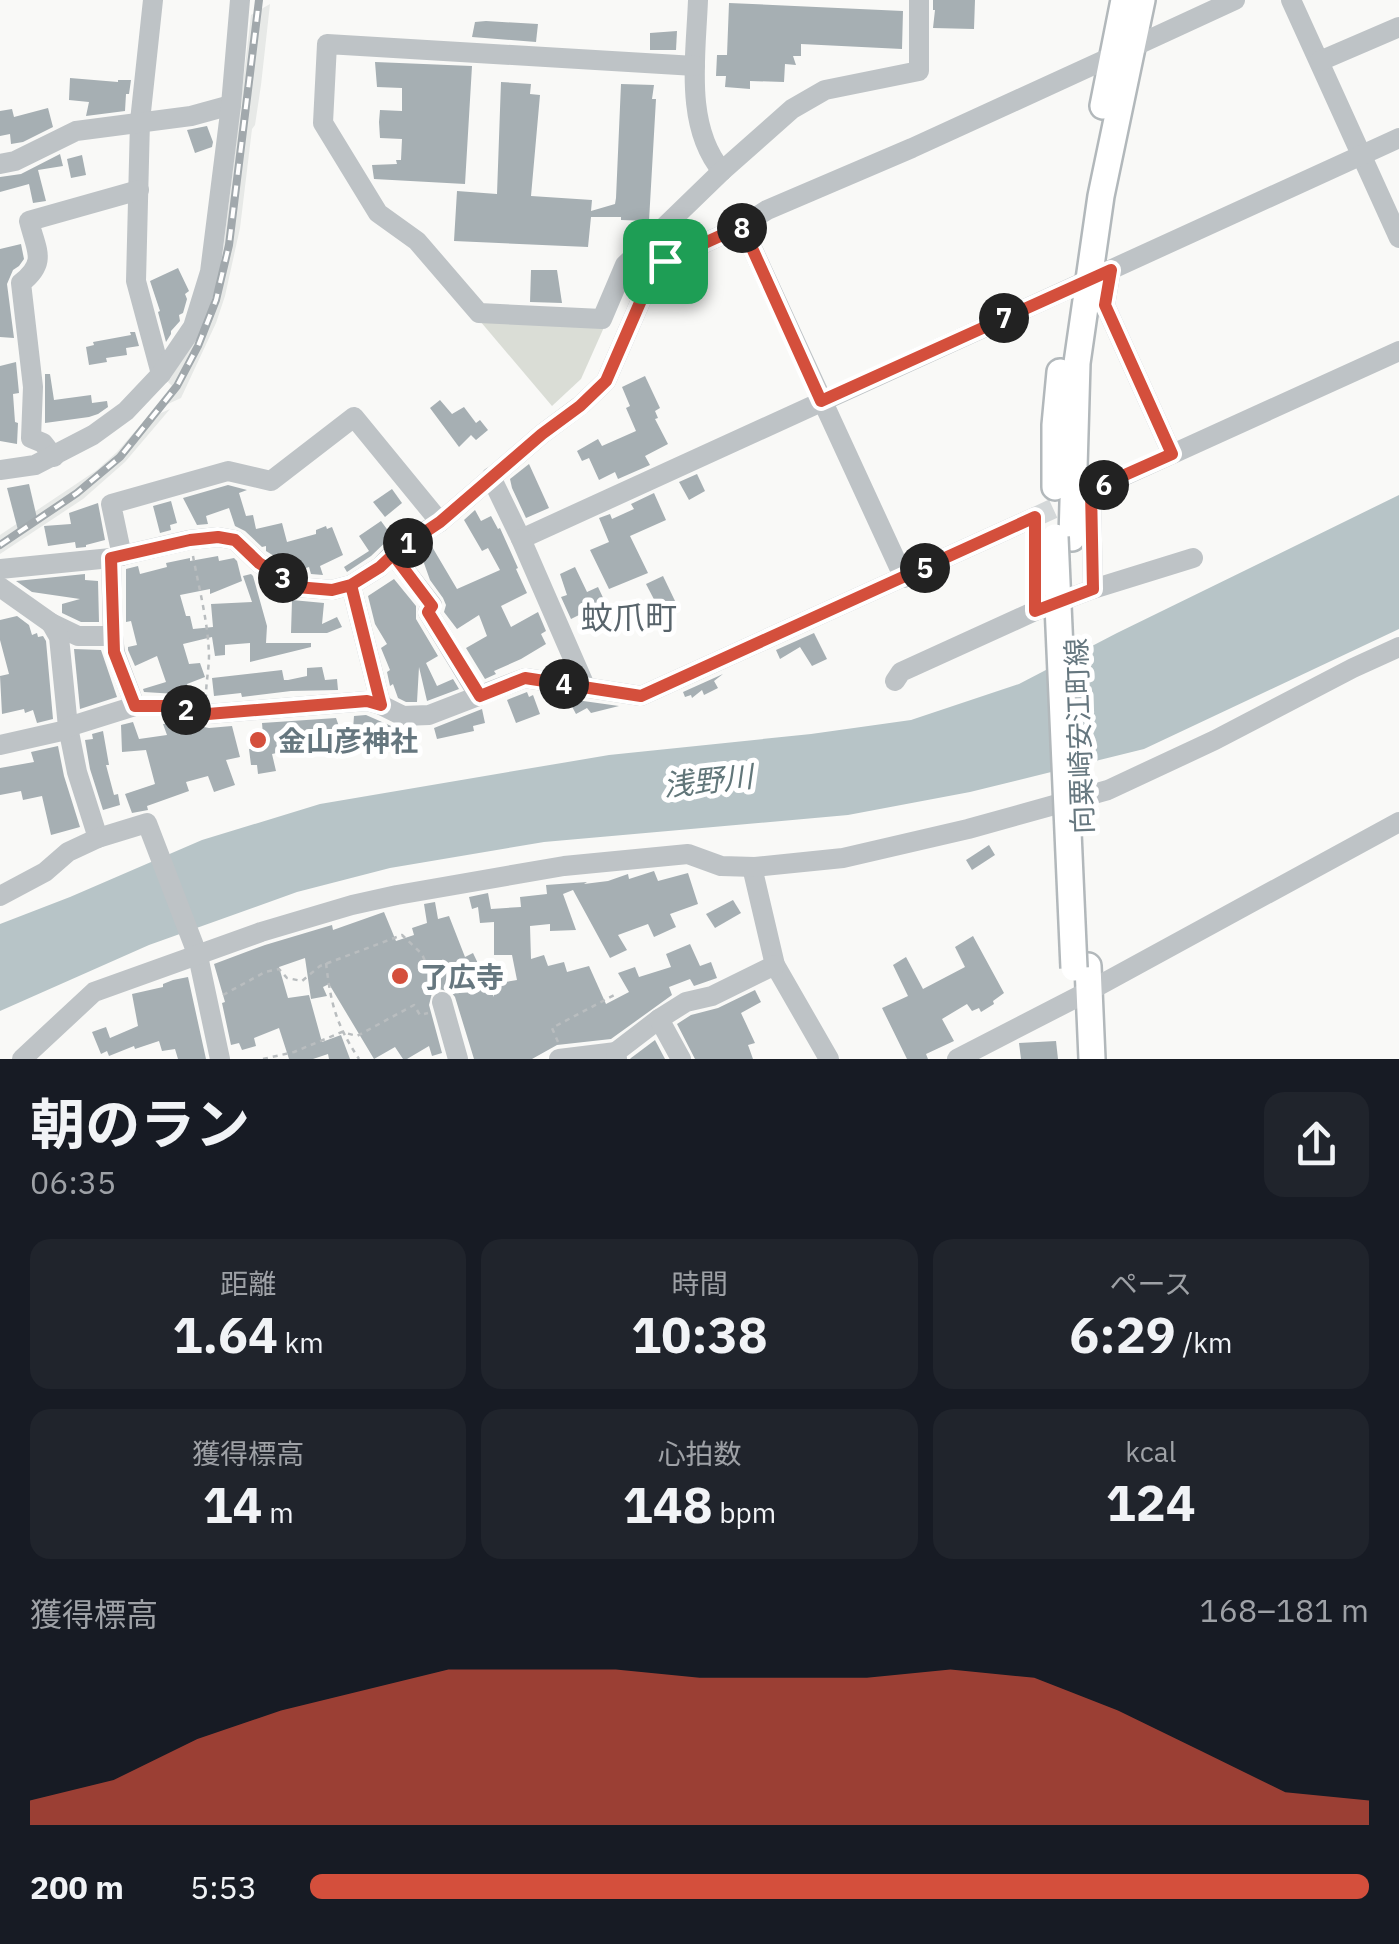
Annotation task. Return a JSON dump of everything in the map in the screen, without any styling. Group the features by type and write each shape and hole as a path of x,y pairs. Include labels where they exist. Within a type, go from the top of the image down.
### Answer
{"main road":[{"name":"向粟崎安江町線","path":"1092,1059 1081,981 1063,538 1077,362 1123,51 1124,0"},
{"name":"向粟崎安江町線","path":"1123,51 1142,0"},
{"name":"向粟崎安江町線","path":"1076,1059 1081,981"}],"street":[{"path":"153,0 140,124 136,281 161,374"},
{"path":"0,470 35,465 54,457 126,411 161,374 193,327 210,272 240,0"},
{"path":"698,0 696,103 708,156 722,172"},
{"path":"695,66 327,44 323,123 378,213 417,242 480,313 602,318 625,265 792,108 825,90 919,71 919,0"},
{"path":"0,570 117,557 218,537 235,540 259,563 297,587 332,590 351,585 440,522 606,381 642,298 665,261 742,226 767,210 1235,0"},
{"path":"1291,0 1399,238"},
{"path":"1320,61 1399,26"},
{"path":"0,164 76,131 191,116 231,105"},
{"path":"521,539 1399,138"},
{"path":"54,457 44,444 31,438 32,387 21,282 38,266 30,221 138,190"},
{"path":"742,226 904,578"},
{"path":"1090,279 1172,454"},
{"path":"1093,589 1091,490 1399,351"},
{"path":"135,706 114,652 117,557 111,504 228,471 271,481 354,417 440,522"},
{"path":"491,477 585,686"},
{"path":"0,746 62,732 135,706 165,706 208,714 367,701 402,716 429,715 525,678 641,696 1035,517 1035,611"},
{"path":"398,550 398,561 432,606 428,612 480,696"},
{"path":"894,681 901,672 1035,611 1193,558"},
{"path":"351,585 381,705"},
{"path":"4,593 78,636 114,636"},
{"path":"51,623 60,637 68,727 77,772 98,838"},
{"path":"22,1059 94,992 196,952 396,894 564,866 688,854 721,866 752,867 843,858 968,830 1108,790 1399,647"},
{"path":"957,1059 1081,981 1399,822"},
{"path":"0,896 45,872 68,852 147,823 196,952 220,1059"},
{"path":"752,867 775,965 830,1059"},
{"path":"562,1058 616,1056 659,1019 686,1002 712,996 775,965"},
{"path":"442,1002 458,1059"},
{"path":"659,1019 681,1059"}],"path":[{"path":"190,540 206,618 210,660 206,678 208,714"},
{"path":"208,1003 265,972 278,969 287,978 302,981 326,964 402,935 422,954 442,1002 437,1010 420,1015 414,1005 357,1036 342,1032 294,1052 263,1059"},
{"path":"326,964 330,1002 358,1059"},
{"path":"562,1058 552,1028 618,993"}],"shaded area":[{"path":"270,4 240,228 225,296 181,398 157,409 172,386 168,382 197,336 213,297 221,268 251,15"},
{"path":"480,321 605,325 581,379 552,406"},
{"path":"170,409 125,462 83,499 0,554 0,535 97,470 145,420"}],"water":[{"name":"浅野川","path":"1399,495 1399,629 1144,749 970,792 848,815 544,842 390,868 297,892 149,945 0,1011 0,924 202,840 320,804 609,755 911,720 1019,684"}],"building":[{"path":"933,0 975,0 974,29 933,28"},
{"path":"729,3 903,11 902,49 801,44 801,56 793,56 796,65 785,64 784,82 750,81 750,89 725,87 726,76 716,76 717,55 727,55"},
{"path":"475,22 538,24 536,42 472,37"},
{"path":"677,31 676,50 650,50 650,33"},
{"path":"375,62 472,66 465,184 374,179 372,165 397,164 396,160 401,160 402,139 380,138 380,110 402,111 402,88 377,87"},
{"path":"70,78 131,80 125,111 86,116 89,102 69,100"},
{"path":"501,82 531,84 530,94 540,95 531,196 592,200 591,211 615,204 621,84 654,85 649,221 591,217 588,247 454,241 457,191 497,194"},
{"path":"48,108 53,127 23,142 11,144 10,134 0,136 0,111 12,109 14,117"},
{"path":"207,126 212,147 195,153 187,130"},
{"path":"60,154 63,166 38,170 46,201 33,203 29,184 0,192 0,177 21,174"},
{"path":"82,155 86,175 71,178 67,159"},
{"path":"21,244 24,259 7,284 14,338 0,337 0,249"},
{"path":"178,268 189,291 180,321 166,342 150,281"},
{"path":"531,270 557,270 562,303 530,302"},
{"path":"135,332 139,346 126,348 127,355 89,365 86,347 94,345 93,342 131,335"},
{"path":"16,362 19,393 13,394 17,444 0,441 0,366"},
{"path":"45,374 50,374 54,400 91,395 92,403 107,401 108,407 89,417 45,423"},
{"path":"645,376 660,408 655,411 655,419 668,444 645,456 650,465 618,479 615,472 599,480 589,458 582,461 577,451 598,439 602,446 636,431 622,387"},
{"path":"440,400 452,414 464,407 476,423 480,420 488,430 476,440 471,435 459,447 430,408"},
{"path":"529,464 549,508 526,518 510,479"},
{"path":"697,474 705,491 689,500 679,482"},
{"path":"29,484 37,518 18,530 7,488"},
{"path":"228,485 247,490 239,493 246,516 253,515 256,529 282,523 287,542 332,527 343,555 320,566 323,575 311,574 309,567 297,571 288,565 285,554 274,556 266,551 266,546 262,547 235,526 229,508 206,516 208,524 197,525 183,498"},
{"path":"392,489 402,503 385,517 373,502"},
{"path":"654,493 666,520 630,536 648,573 609,589 590,550 609,542 599,518 610,514 612,519 634,509 631,504"},
{"path":"171,501 177,523 160,533 153,506"},
{"path":"98,503 105,540 86,547 76,548 75,542 48,546 44,526 71,524 69,513"},
{"path":"475,510 481,521 491,516 500,528 527,593 501,606 511,627 538,612 546,631 541,634 546,644 485,679 466,648 487,636 479,615 457,629 444,612 446,605 430,580 420,552 431,545 457,589 500,570 488,548 482,551 464,520"},
{"path":"381,521 392,536 347,572 344,567 369,551 359,536"},
{"path":"218,556 219,561 237,561 242,581 210,594 210,589 180,595 193,629 213,627 211,604 252,602 243,576 251,574 267,626 266,643 311,643 311,647 250,662 250,643 225,645 225,655 215,656 212,637 183,644 189,664 200,663 205,677 187,684 189,690 176,694 144,692 143,689 166,682 157,656 135,666 128,650 137,645 131,621 126,622 126,569 138,566 140,574 167,567 166,563"},
{"path":"575,567 587,592 598,587 606,604 595,608 604,624 589,632 579,615 571,619 561,597 567,595 560,574"},
{"path":"85,574 85,580 98,581 99,622 81,622 62,613 62,604 80,599 32,592 16,581"},
{"path":"663,576 676,603 660,611 646,584"},
{"path":"394,579 416,606 416,619 438,656 426,663 437,686 453,679 459,689 427,701 419,667 417,702 398,698 393,684 390,686 390,670 381,648 387,644 375,624 368,596"},
{"path":"292,600 324,603 322,624 337,617 342,627 327,633 291,633"},
{"path":"17,616 29,625 32,635 37,633 46,641 53,719 37,723 33,710 25,713 24,709 2,714 0,676 9,674 0,640 0,620"},
{"path":"814,633 827,659 812,666 800,647 780,659 776,650"},
{"path":"74,649 101,650 117,697 80,709"},
{"path":"322,667 325,680 337,679 338,690 214,696 212,678 282,670 284,680 288,680 307,676 307,668"},
{"path":"723,674 714,681 718,688 704,695 702,690 692,698 685,697 683,692"},
{"path":"527,692 529,697 533,695 540,714 516,723 507,700"},
{"path":"568,699 619,706 591,713 587,708 576,714"},
{"path":"482,709 485,723 473,726 474,731 437,739 434,728"},
{"path":"366,715 398,729 415,729 416,741 368,755 366,745 352,743 354,716"},
{"path":"336,718 342,735 294,730 297,742 272,754 276,771 258,774 257,765 251,765 249,749 264,747 262,723"},
{"path":"133,722 139,739 167,735 163,724 177,723 180,729 194,725 232,726 240,757 226,760 235,785 214,792 208,776 186,782 189,791 132,813 125,794 155,784 146,750 122,752 121,725"},
{"path":"103,731 106,765 120,805 103,810 85,740"},
{"path":"58,746 80,827 51,835 42,796 23,800 21,791 0,795 0,768 34,762 31,752"},
{"path":"989,845 995,855 972,870 966,860"},
{"path":"654,871 658,881 688,873 698,904 670,914 676,927 654,937 648,924 618,935 627,950 610,958 573,890 563,894 576,930 550,931 550,924 530,926 531,959 544,955 548,966 564,962 567,972 589,966 606,1004 629,992 618,973 635,967 639,977 671,967 666,954 690,944 700,966 711,962 717,978 694,986 690,979 669,987 672,995 611,1039 557,1045 532,1059 474,1059 455,997 439,989 432,993 429,1005 442,1053 432,1056 429,1046 403,1059 395,1047 374,1059 329,984 323,987 327,996 311,999 305,958 279,967 288,998 309,995 322,1042 341,1035 350,1059 329,1059 328,1054 313,1059 289,1059 279,1028 254,1038 256,1046 242,1050 239,1043 231,1045 214,964 265,945 332,925 333,930 384,912 396,941 414,935 412,928 427,923 424,904 435,902 438,919 449,916 465,957 473,953 494,997 494,984 517,980 512,955 494,955 494,922 480,923 478,907 472,909 469,897 488,893 491,909 521,907 520,897 547,894 546,885 608,881 628,874 629,879"},
{"path":"733,900 741,913 715,928 706,914"},
{"path":"973,936 1004,993 981,1012 979,1008 972,1011 967,1004 942,1019 954,1041 926,1054 928,1059 907,1059 882,1008 908,996 893,965 906,957 923,989 965,967 955,947"},
{"path":"188,977 206,1059 178,1059 175,1049 162,1051 159,1041 109,1056 107,1051 101,1054 92,1032 106,1027 110,1038 138,1026 132,994"},
{"path":"755,990 761,1002 741,1013 755,1043 748,1045 753,1059 695,1059 677,1024"},
{"path":"655,1040 665,1059 630,1059 631,1058"},
{"path":"1056,1041 1058,1059 1021,1059 1019,1043"}],"tunnel":[{"path":"1035,517 1085,494"}],"railway":[{"path":"0,545 77,493 120,457 177,386 198,346 216,300 229,245 259,0"}],"place":[{"name":"金山彦神社","path":"258,740"},
{"name":"了広寺","path":"400,976"}],"district":[{"name":"蚊爪町","path":"629,617"}],"route":[{"path":"665,261 642,298 606,381 440,522 398,550 380,567 351,585 381,705 367,701 208,714 165,706 135,706 114,652 111,558 218,537 235,540 259,563 297,587 332,590 351,585 398,550 398,561 432,606 428,612 480,696 525,678 641,696 1035,517 1035,611 1093,589 1091,490 1172,454 1105,305 1111,270 821,401 742,226 665,261"}]}
